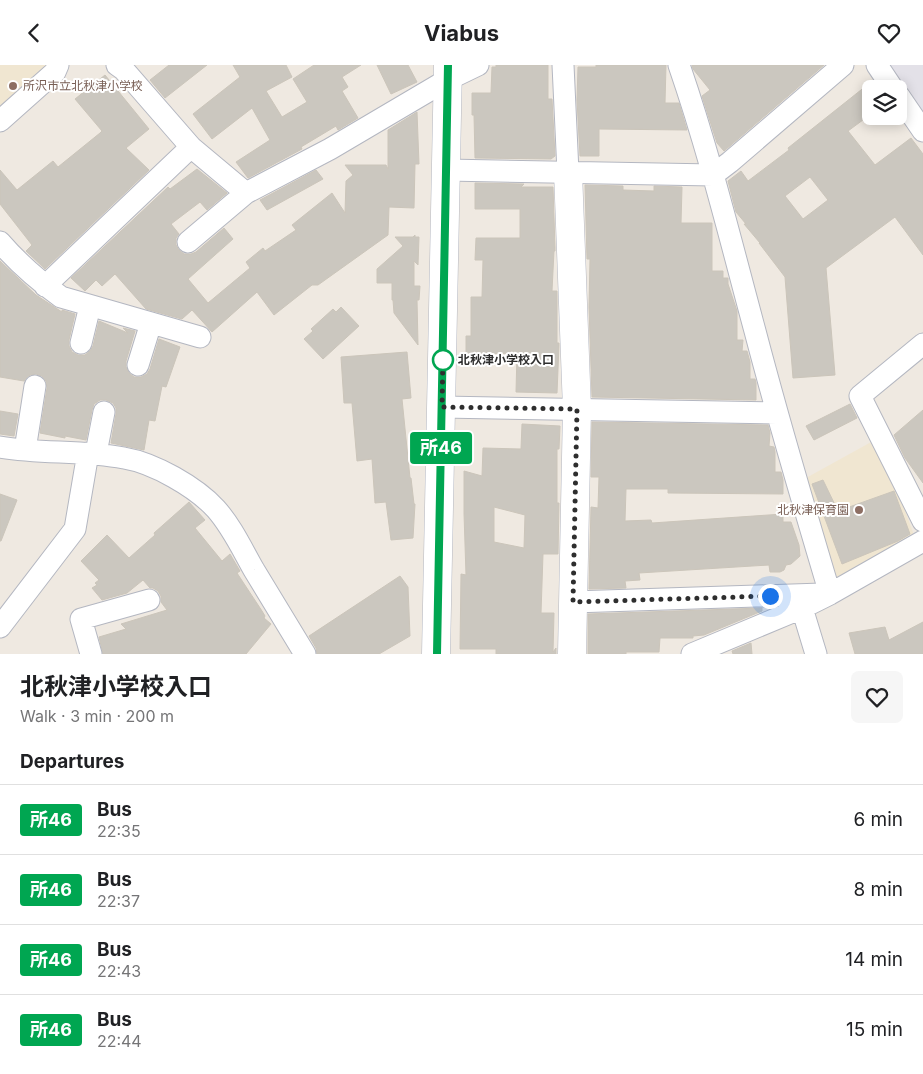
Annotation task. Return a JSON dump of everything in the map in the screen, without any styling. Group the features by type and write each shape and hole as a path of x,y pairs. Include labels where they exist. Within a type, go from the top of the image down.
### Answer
{"street":[{"path":"0,121 55,72 58,65"},
{"path":"117,65 124,70 191,147 246,193"},
{"path":"188,242 246,193 330,149 447,73 478,65"},
{"path":"563,65 577,409 572,654"},
{"path":"679,65 713,175 777,413 830,594"},
{"path":"446,170 713,175 843,65"},
{"path":"877,65 887,80"},
{"path":"436,654 447,73"},
{"path":"907,108 923,131"},
{"path":"45,286 191,147"},
{"path":"0,242 14,258 45,286 61,297 200,337"},
{"path":"81,343 90,306"},
{"path":"138,365 151,323"},
{"path":"923,344 860,395 923,521"},
{"path":"24,450 35,386"},
{"path":"442,407 777,413"},
{"path":"0,627 75,529 92,453 104,412"},
{"path":"0,447 92,453 127,458 157,469 184,483 204,498 234,533 305,654"},
{"path":"692,654 802,608 923,541"},
{"path":"573,602 830,594"},
{"path":"91,654 82,619 149,600"},
{"path":"802,608 816,654"}],"shaded area":[{"name":"所沢市立北秋津小学校","path":"0,65 50,65 0,110"},
{"path":"883,65 923,65 923,119 907,97 907,80 894,80"},
{"name":"北秋津保育園","path":"873,441 895,483 915,538 833,579 806,478"}],"building":[{"path":"169,65 207,65 165,98 150,80"},
{"path":"233,65 286,65 292,77 266,91 282,117 307,102 293,79 314,65 361,65 342,77 348,87 342,91 358,118 338,130 336,126 301,147 302,149 248,178 236,162 270,140 252,108 212,139 193,114 240,77"},
{"path":"377,65 408,65 417,82 391,94"},
{"path":"496,65 548,65 548,99 552,99 555,156 551,159 475,158 472,93 491,93 492,67 496,67"},
{"path":"596,65 666,65 665,103 679,103 687,130 599,129 599,156 580,156 577,100 578,67 596,67"},
{"path":"692,65 824,65 724,151 717,143 702,96 710,90 693,69"},
{"path":"105,75 149,129 126,148 149,170 45,269 26,251 32,245 0,204 0,170 17,190 53,161 58,167 100,133 102,131 75,99"},
{"path":"862,89 862,121 848,131 875,165 911,138 923,154 923,255 895,217 826,268 835,375 793,378 785,277 736,212 728,181 741,171 748,181 789,150 788,148","holes":["810,177 828,200 803,219 785,196"]},
{"path":"417,112 419,164 415,164 414,208 389,207 388,235 318,285 312,285 274,315 257,292 212,332 192,310 182,319 146,309 115,274 102,286 96,280 85,291 71,278 168,187 170,189 197,169 227,193 207,210 200,202 171,224 179,234 176,238 176,245 184,254 196,252 224,228 233,239 188,279 208,303 250,268 246,262 263,248 265,251 296,230 292,225 332,193 345,213 346,181 353,175 345,165 386,165 388,169 388,130"},
{"path":"316,170 323,179 267,210 260,200"},
{"path":"475,183 524,184 521,187 553,187 555,251 552,291 557,291 557,343 559,345 557,393 516,392 517,354 466,353 466,336 471,336 471,297 482,297 483,260 475,260 476,238 520,238 520,209 475,209"},
{"path":"585,185 623,186 623,190 654,191 654,186 682,187 681,223 712,223 712,271 723,271 723,278 728,278 728,284 737,311 737,340 743,340 742,351 747,351 750,362 750,379 755,379 756,383 756,400 592,397 589,307 590,259 587,259"},
{"path":"415,235 415,237 419,237 418,265 414,261 414,286 420,286 419,300 417,300 418,345 394,313 392,283 377,283 377,269 403,246 395,237 413,237"},
{"path":"0,261 36,295 62,312 62,310 75,314 69,346 72,352 78,355 85,355 90,351 99,321 128,333 123,328 135,331 126,361 129,373 134,377 141,377 147,374 159,339 180,347 166,387 162,386 155,421 149,420 144,450 111,443 116,408 113,403 106,400 100,400 94,404 86,440 40,433 47,388 46,381 42,376 36,374 30,375 24,381 0,377"},
{"path":"341,307 359,326 323,359 304,339 313,331 311,329 333,309 336,312"},
{"path":"407,352 411,398 402,399 410,478 415,504 413,538 391,540 386,502 375,503 372,459 357,461 352,403 344,403 341,357"},
{"path":"850,404 857,418 814,440 806,426"},
{"path":"923,410 923,483 905,458 894,435"},
{"path":"0,411 18,414 14,436 0,434"},
{"path":"592,422 768,425 770,433 769,446 774,447 775,472 781,472 783,494 668,493 668,489 626,489 625,521 651,520 652,523 783,514 783,522 791,522 799,545 800,556 791,564 786,565 784,570 780,572 770,572 769,565 639,573 640,580 625,581 626,588 589,589 591,507 598,508 599,477 591,477"},
{"path":"522,424 560,426 559,449 557,449 558,554 543,554 541,613 554,613 553,652 556,648 556,654 496,654 496,649 460,649 461,574 466,575 464,471 482,476 483,448 521,449","holes":["494,507 525,515 524,548 494,542"]},
{"path":"823,480 838,511 894,491 910,534 898,541 842,564 812,484"},
{"path":"0,494 17,500 1,541 0,541"},
{"path":"189,502 205,520 195,528 222,561 230,554 240,571 237,573 265,616 264,618 271,624 246,654 103,654 99,637 126,629 121,624 167,610 161,602 161,596 158,591 150,588 143,580 127,593 102,600 92,588 97,585 95,583 99,580 81,561 107,535 129,558"},
{"path":"400,576 408,587 410,636 379,654 317,654 316,648 309,636"},
{"path":"762,608 762,611 704,635 693,636 693,638 660,638 659,652 588,654 588,614"},
{"path":"923,622 923,654 855,654 849,633 885,627 889,640"},
{"path":"751,643 752,654 733,654 732,651"}],"bus line":[{"name":"所46","path":"437,654 448,65"}],"place":[{"name":"所沢市立北秋津小学校","path":"13,86"},
{"name":"北秋津小学校入口","path":"443,360"},
{"name":"北秋津保育園","path":"859,510"}],"route":[{"path":"443,360 443,353 442,407 577,409 573,602 770,596"}]}
